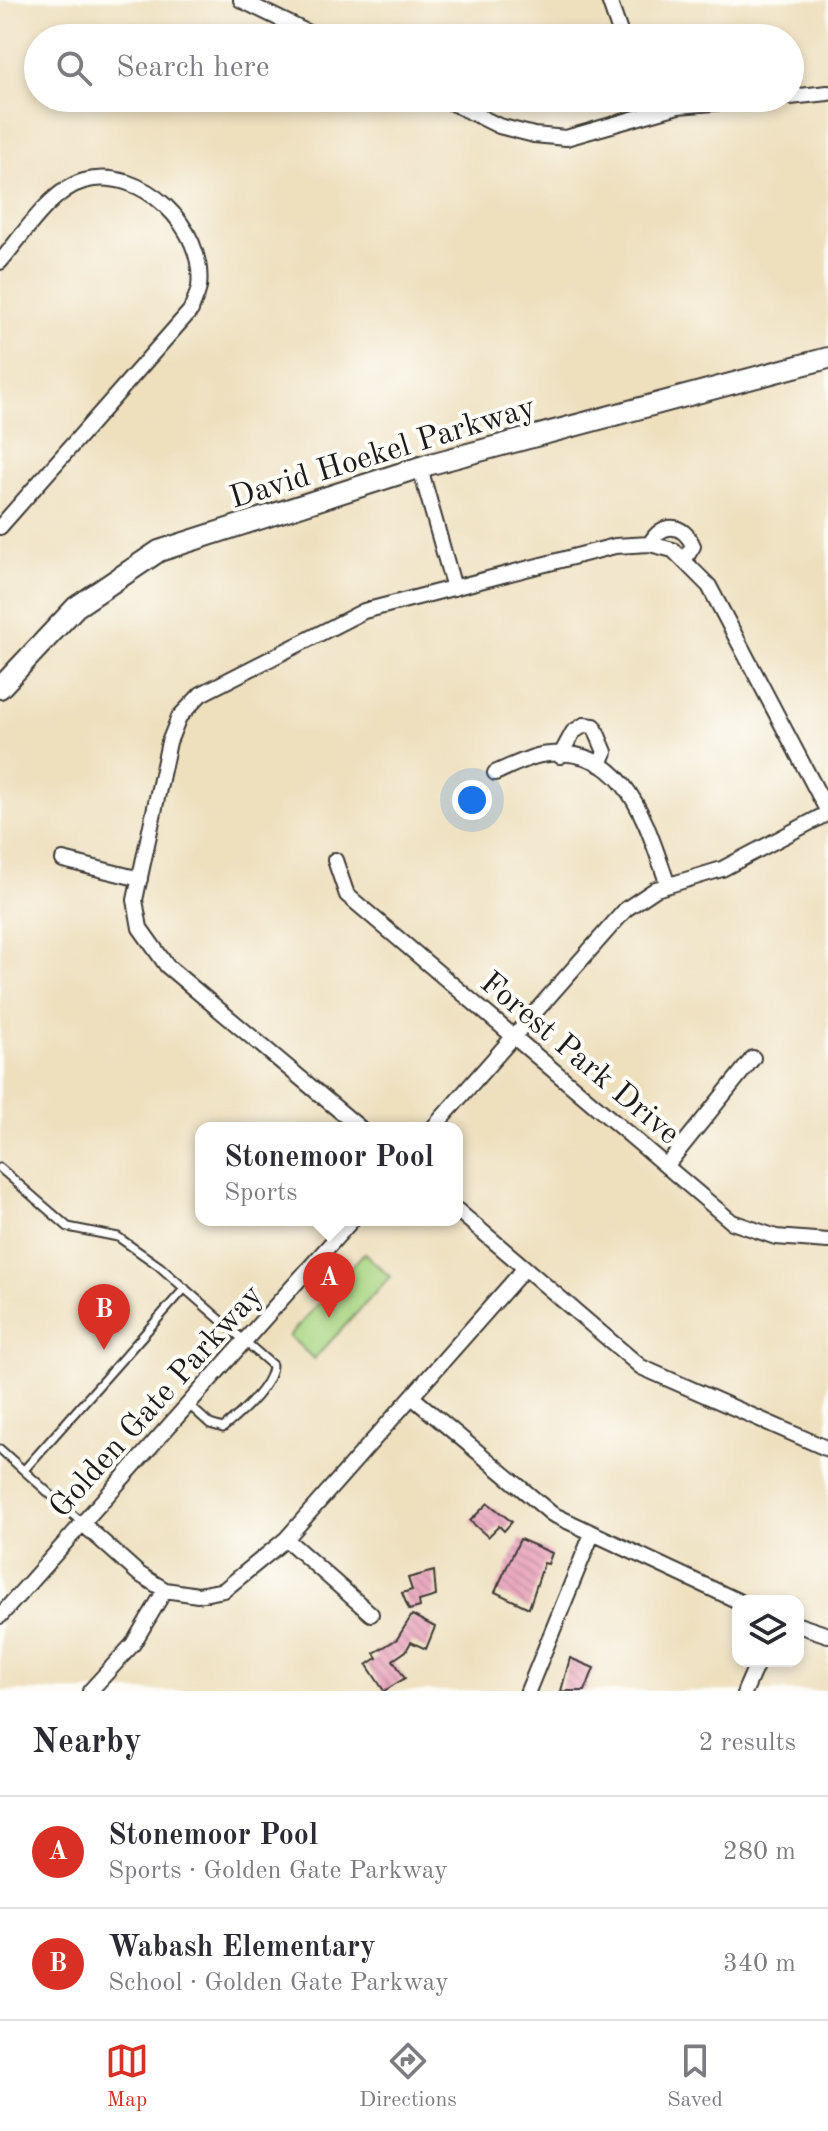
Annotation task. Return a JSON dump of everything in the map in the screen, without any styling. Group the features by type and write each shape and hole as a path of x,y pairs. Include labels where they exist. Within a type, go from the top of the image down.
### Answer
{"main road":[{"name":"David Hoekel Parkway","path":"0,688 76,607 159,551 420,468 828,358"}],"street":[{"path":"241,0 290,24"},
{"path":"609,0 617,24"},
{"path":"804,96 828,93"},
{"path":"470,112 499,126 566,138 655,112"},
{"path":"0,262 55,198 81,181 103,178 132,182 150,190 186,235 197,260 199,287 191,310 0,527"},
{"path":"420,468 454,588"},
{"path":"650,544 656,533 666,527 679,528 689,536 693,546 685,559"},
{"path":"353,1122 167,966 140,928 135,900 169,742 179,717 201,694 364,611 615,546 650,544 673,550 709,586 828,812 722,869 656,889 626,909 438,1122"},
{"path":"560,756 573,732 584,725 594,726 605,752 600,765"},
{"path":"495,773 541,755 600,765 629,788 668,885"},
{"path":"63,860 140,879"},
{"name":"Forest Park Drive","path":"335,860 347,895 666,1166 743,1227 776,1237 828,1241"},
{"path":"666,1166 753,1058"},
{"path":"463,1215 641,1367 828,1449"},
{"name":"Golden Gate Parkway","path":"0,1616 347,1226"},
{"path":"83,1524 139,1574 165,1590 198,1595 224,1590 286,1539 525,1268"},
{"path":"412,1397 528,1498 552,1514 732,1598"},
{"path":"528,1691 592,1534"},
{"path":"286,1539 371,1614"},
{"path":"90,1691 133,1644 165,1590"},
{"path":"804,1627 828,1635"},
{"path":"745,1691 755,1667"}],"lane":[{"path":"0,1168 68,1227 118,1237 185,1288 272,1365 271,1376 223,1428 210,1424 189,1405"},
{"path":"24,1470 185,1288"},
{"path":"0,1449 83,1524"}],"green space":[{"path":"364,1253 390,1277 314,1359 289,1336"}],"building":[{"path":"488,1503 512,1522 504,1531 499,1526 488,1537 470,1521"},
{"path":"520,1539 552,1553 548,1564 544,1563 529,1608 495,1592"},
{"path":"434,1571 436,1596 419,1601 420,1607 409,1610 402,1593 412,1590 408,1578"},
{"path":"412,1615 435,1627 426,1649 411,1642 406,1651 393,1660 405,1678 384,1691 367,1665 377,1658 374,1653 397,1639"},
{"path":"570,1658 594,1668 585,1691 561,1691"}],"place":[{"name":"Stonemoor Pool","path":"329,1318"},
{"name":"Wabash Elementary","path":"104,1350"}]}
